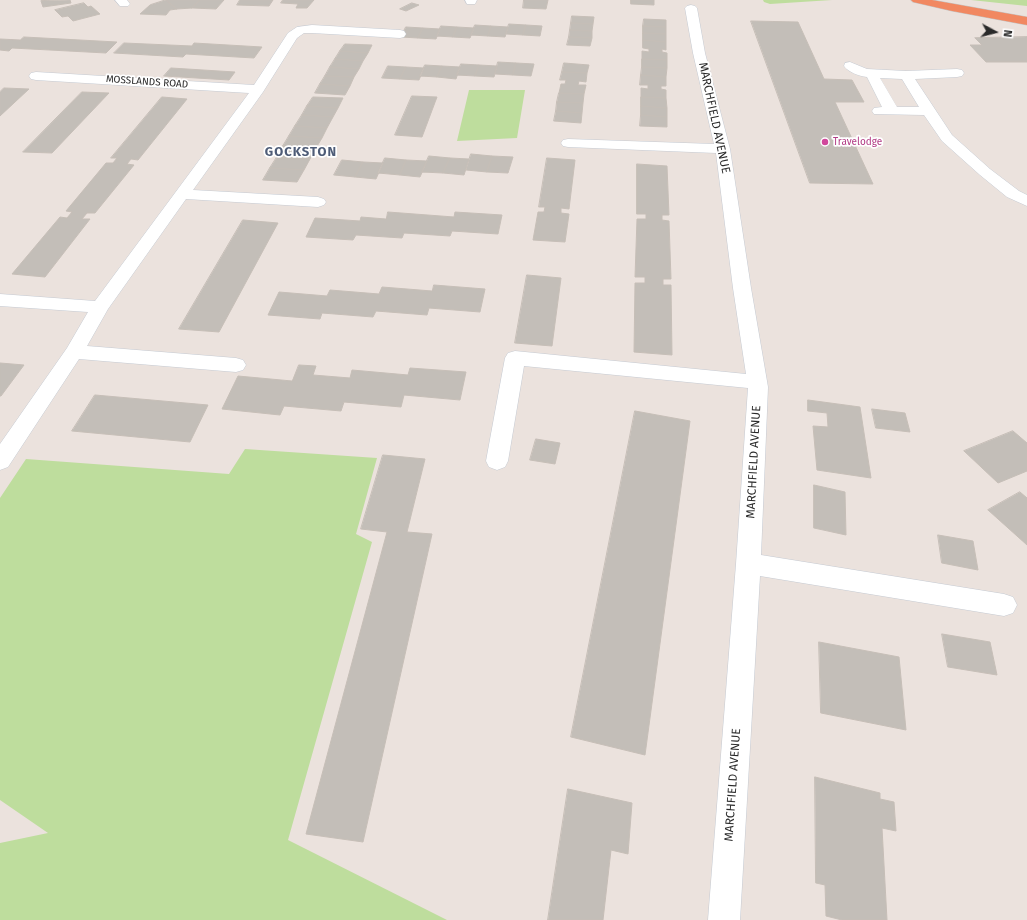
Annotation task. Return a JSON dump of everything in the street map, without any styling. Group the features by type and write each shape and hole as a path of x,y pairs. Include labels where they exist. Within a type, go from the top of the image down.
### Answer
{"highway":[{"path":"917,0 952,8 1027,21"},
{"path":"952,0 971,4 1023,10"}],"street":[{"name":"MARCHFIELD AVENUE","path":"689,4 699,53 723,149 758,387 748,564 724,920"},
{"path":"0,460 74,352 100,307 257,89 292,36 301,30 312,29 400,34"},
{"path":"850,66 864,73 871,74 906,75 957,73"},
{"path":"871,74 886,110 928,111"},
{"path":"906,75 947,138 985,172 1020,197"},
{"name":"MOSSLANDS ROAD","path":"36,76 257,89"},
{"path":"568,143 723,149"},
{"path":"181,194 318,202"},
{"path":"0,300 100,307"},
{"path":"74,352 236,365"},
{"path":"497,461 515,358 757,382"},
{"path":"748,564 1004,605"}],"green space":[{"path":"763,0 832,0 770,4 764,2"},
{"path":"971,0 1027,0 1027,6"},
{"path":"469,90 525,90 517,138 457,141"},
{"path":"245,449 377,458 356,534 372,542 288,840 447,920 0,920 0,843 48,833 0,800 0,498 26,459 229,474"}],"building":[{"path":"70,0 71,3 43,7 41,1"},
{"path":"166,0 200,0 192,8 177,9"},
{"path":"166,0 177,9 170,10 166,15 140,14 150,5"},
{"path":"200,0 224,0 216,9 192,8"},
{"path":"240,0 273,0 269,6 237,5"},
{"path":"283,0 314,0 307,8 296,8 298,4 281,3"},
{"path":"524,0 548,0 546,9 523,8"},
{"path":"631,0 654,0 654,5 631,4"},
{"path":"84,3 88,7 91,6 100,14 73,21 68,16 62,17 55,10"},
{"path":"412,3 419,5 406,11 400,9"},
{"path":"572,16 594,17 593,24 571,23"},
{"path":"644,19 666,20 666,27 643,26"},
{"name":"Travelodge","path":"751,21 798,22 824,79 852,80 864,102 835,102 873,184 810,183"},
{"path":"571,23 593,24 592,31 570,30"},
{"path":"509,24 526,25 523,35 506,34"},
{"path":"475,25 491,26 488,36 471,35"},
{"path":"526,25 542,26 540,36 523,35"},
{"path":"441,26 457,27 453,37 437,36"},
{"path":"491,26 508,27 505,37 488,36"},
{"path":"643,26 666,27 666,34 643,33"},
{"path":"406,27 423,28 418,38 401,37"},
{"path":"457,27 474,28 470,38 453,37"},
{"path":"423,28 440,29 436,39 418,38"},
{"path":"570,30 592,31 592,38 569,37"},
{"path":"643,33 666,34 666,42 643,40"},
{"path":"24,37 117,42 106,53 12,48 9,51 0,50 0,39 20,40"},
{"path":"569,37 592,38 590,46 567,45"},
{"path":"1027,37 1027,62 986,62 970,45 982,45 975,38"},
{"path":"643,40 666,42 666,50 662,49 662,52 667,53 667,60 642,59 642,51 649,52 649,49 643,48"},
{"path":"124,43 192,46 194,43 262,47 254,58 186,54 183,57 114,53"},
{"path":"345,44 372,45 368,53 340,51"},
{"path":"340,51 368,53 363,61 335,59"},
{"path":"335,59 363,61 359,69 330,67"},
{"path":"642,59 667,60 667,68 642,67"},
{"path":"498,62 516,63 513,75 495,74"},
{"path":"516,63 534,64 531,76 513,75"},
{"path":"564,63 589,65 587,73 562,72"},
{"path":"461,64 479,65 475,76 457,75"},
{"path":"425,65 442,66 437,77 420,76"},
{"path":"479,65 497,66 494,77 475,76"},
{"path":"388,66 406,67 400,79 382,78"},
{"path":"442,66 460,67 456,79 437,77"},
{"path":"330,67 359,69 354,77 325,76"},
{"path":"406,67 424,68 419,80 400,79"},
{"path":"642,67 667,68 666,77 641,75"},
{"path":"171,68 235,72 229,80 164,76"},
{"path":"562,72 587,73 586,82 579,81 578,85 586,85 584,94 559,93 561,84 565,84 566,80 560,80"},
{"path":"641,75 666,77 666,86 661,86 661,89 666,90 666,98 641,97 641,88 648,89 648,85 640,85"},
{"path":"325,76 354,77 350,86 320,84"},
{"path":"320,84 350,86 345,95 315,93"},
{"path":"4,88 29,89 0,116 0,92"},
{"path":"82,92 109,93 52,153 23,152"},
{"path":"559,93 584,94 583,103 557,102"},
{"path":"412,96 437,97 422,137 395,135"},
{"path":"162,97 187,99 138,160 131,159 127,164 134,165 95,213 87,213 82,219 90,219 45,277 12,274 60,217 67,218 72,212 66,211 106,163 113,163 117,158 111,158"},
{"path":"313,97 343,98 338,108 307,106"},
{"path":"641,97 666,98 667,108 641,106"},
{"path":"557,102 583,103 582,113 556,111"},
{"path":"307,106 338,108 333,117 302,115"},
{"path":"641,106 667,108 667,117 641,115"},
{"path":"556,111 582,113 581,123 554,121"},
{"path":"302,115 333,117 327,128 295,126"},
{"path":"641,115 667,117 667,127 640,126"},
{"path":"295,126 327,128 322,138 289,136"},
{"path":"289,136 322,138 316,148 283,146"},
{"path":"283,146 316,148 310,159 277,157"},
{"path":"471,154 492,156 487,172 466,170"},
{"path":"429,156 450,158 443,173 422,172"},
{"path":"492,156 513,157 508,173 487,172"},
{"path":"277,157 310,159 304,170 270,168"},
{"path":"385,158 406,160 400,175 378,173"},
{"path":"450,158 469,159 464,175 443,173"},
{"path":"547,158 575,160 569,209 561,208 561,213 569,214 565,242 533,240 538,212 544,212 545,207 539,207"},
{"path":"342,160 363,162 355,177 334,175"},
{"path":"406,160 427,161 420,177 400,175"},
{"path":"363,162 383,163 376,179 355,177"},
{"path":"637,164 667,166 669,215 662,215 662,220 669,221 671,279 663,279 663,285 671,285 672,355 634,352 635,283 645,283 645,277 635,277 637,219 646,219 646,214 637,214"},
{"path":"270,168 304,170 297,182 263,180"},
{"path":"388,212 454,217 455,212 502,215 498,234 452,231 450,236 404,233 402,238 356,235 353,240 306,237 315,218 360,221 361,217 386,219"},
{"path":"243,220 278,223 219,332 179,329"},
{"path":"527,275 561,278 552,346 515,343"},
{"path":"434,285 485,289 480,312 429,308 427,315 376,311 373,317 322,313 320,319 268,315 279,292 327,296 330,290 379,294 382,287 432,291"},
{"path":"0,363 24,365 1,396 0,396"},
{"path":"299,365 316,366 313,375 350,378 352,370 408,375 410,368 466,372 460,400 404,395 401,407 344,402 341,411 284,406 280,415 222,409 238,376 292,381"},
{"path":"95,395 208,405 190,442 72,431"},
{"path":"808,400 860,407 871,478 817,470 813,426 828,427 827,413 808,411"},
{"path":"872,409 905,413 910,432 876,428"},
{"path":"635,411 690,421 645,755 571,737"},
{"path":"1013,431 1027,443 1027,471 998,483 964,451"},
{"path":"536,439 560,443 555,464 530,460"},
{"path":"383,455 425,459 407,532 432,534 363,842 306,834 387,532 361,529"},
{"path":"814,485 845,492 846,535 814,528"},
{"path":"1020,492 1027,498 1027,545 988,510"},
{"path":"938,535 973,541 978,570 942,563"},
{"path":"942,634 990,642 997,675 948,667"},
{"path":"819,642 899,657 906,730 821,713"},
{"path":"815,777 880,793 880,799 894,802 896,831 882,828 887,920 842,920 826,916 825,885 816,883"},
{"path":"568,789 632,803 628,854 611,850 603,920 548,920"}],"place":[{"name":"Travelodge","path":"825,142"}],"district":[{"name":"GOCKSTON","path":"301,152"}]}
